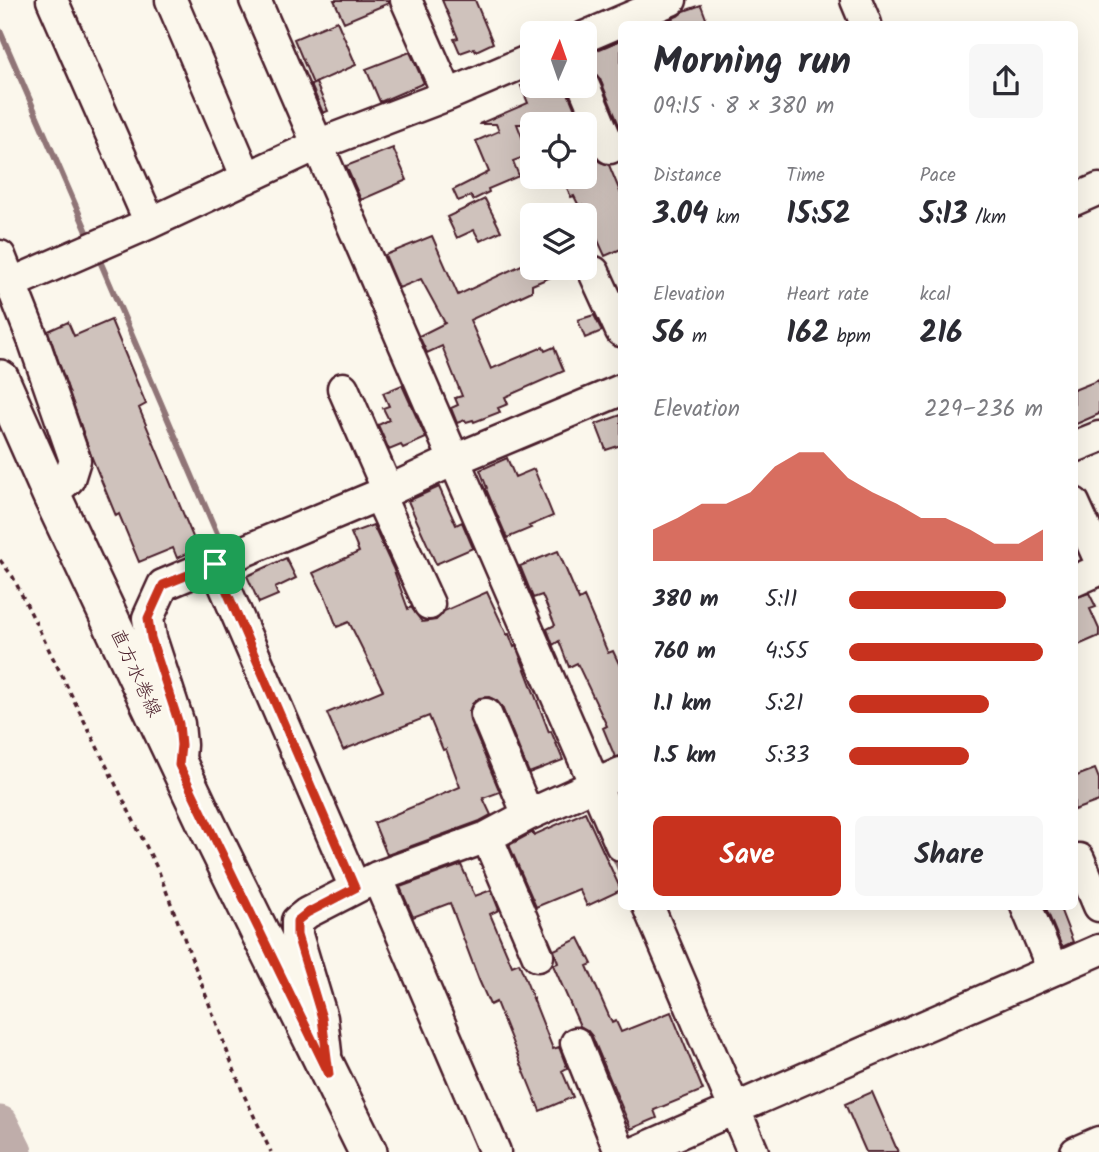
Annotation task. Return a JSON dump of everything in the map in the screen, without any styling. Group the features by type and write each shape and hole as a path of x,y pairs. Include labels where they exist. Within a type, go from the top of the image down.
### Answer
{"main road":[{"name":"直方水巻線","path":"0,379 51,494 179,765 368,1152"}],"street":[{"path":"52,0 150,223"},
{"path":"171,0 247,178"},
{"path":"256,0 310,149 447,463 597,784 618,837"},
{"path":"406,0 448,95"},
{"path":"638,20 671,0"},
{"path":"856,0 865,21"},
{"path":"597,33 618,26"},
{"path":"10,284 310,149 520,64"},
{"path":"589,98 610,148"},
{"path":"1078,198 1099,189"},
{"path":"0,256 34,342 75,460 69,479 51,494"},
{"path":"597,279 618,324"},
{"path":"344,388 429,604"},
{"path":"179,765 179,724 151,638 148,618 163,585 618,391"},
{"path":"1078,445 1099,437"},
{"path":"1078,512 1099,559"},
{"path":"223,560 367,882 495,1152"},
{"path":"1078,579 1099,570"},
{"path":"486,715 528,815"},
{"path":"329,1074 322,1018 297,935 297,921 307,913 367,882 487,837 597,784"},
{"path":"487,837 538,956"},
{"path":"1079,859 1099,906"},
{"path":"650,910 728,1112 753,1152"},
{"path":"1028,910 1053,970"},
{"path":"636,1152 1099,950"},
{"path":"576,1043 620,1152"},
{"path":"1076,1152 1099,1142"}],"path":[{"path":"0,560 13,577 159,872 238,1080 271,1152"}],"building":[{"path":"334,0 389,0 389,3 344,22"},
{"path":"442,0 475,0 493,43 476,51 474,48 460,53 454,39 458,38"},
{"path":"701,5 707,21 666,21"},
{"path":"337,21 356,65 313,84 294,39"},
{"path":"618,41 618,123 597,75 597,50"},
{"path":"410,52 424,83 380,102 366,69"},
{"path":"316,83 328,111 323,113 311,85"},
{"path":"526,98 570,98 576,112 520,112 520,124 517,124 520,132 520,158 513,161 519,176 488,189 489,192 473,200 471,196 458,201 453,190 489,172 476,141 499,131 496,124 479,124 528,103"},
{"path":"393,148 407,180 361,200 346,166"},
{"path":"597,158 609,165 618,187 618,250 605,256 597,238 597,203 578,203 574,196 571,197 567,189 597,189"},
{"path":"485,199 501,231 480,241 474,230 457,238 447,217"},
{"path":"432,236 458,295 520,266 520,280 544,280 532,285 532,291 470,320 491,369 543,347 545,351 554,347 564,371 505,397 508,404 498,408 500,412 474,422 465,420 457,423 451,408 458,405 455,398 462,396 442,346 427,353 419,336 445,323 421,279 399,288 385,255"},
{"path":"594,315 602,331 585,338 578,320"},
{"path":"111,320 146,404 139,408 198,549 177,558 173,548 139,562 92,458 48,331 68,322 74,336"},
{"path":"1099,380 1099,414 1078,423 1078,388"},
{"path":"402,385 426,438 403,448 401,445 389,450 378,425 389,420 383,408 389,406 383,393"},
{"path":"618,416 618,446 606,450 596,424"},
{"path":"507,458 515,477 534,469 553,516 507,538 480,470"},
{"path":"439,487 456,525 462,522 473,548 436,564 408,501"},
{"path":"373,525 408,609 411,607 422,622 436,620 444,611 487,592 507,635 509,634 514,647 516,646 549,732 551,731 563,760 529,773 502,707 489,697 479,698 472,704 469,712 470,721 500,792 483,798 491,815 387,855 374,823 460,787 446,749 443,750 429,716 343,750 327,713 383,690 349,622 337,627 313,573 359,552 351,533"},
{"path":"558,551 579,600 584,597 608,653 613,651 618,662 618,756 615,757 603,728 607,726 577,663 569,667 559,641 553,645 547,629 555,625 542,595 533,598 520,566"},
{"path":"286,558 296,578 275,588 278,595 259,603 247,576"},
{"path":"1089,593 1096,607 1090,609 1099,629 1099,636 1078,645 1078,597"},
{"path":"1095,769 1099,779 1099,801 1078,809 1078,775"},
{"path":"585,812 618,884 618,891 587,906 579,889 536,907 509,845 533,832 534,835"},
{"path":"461,865 475,896 491,890 499,910 490,914 512,966 519,963 553,1049 559,1047 567,1068 562,1071 573,1097 540,1111 496,1002 490,1005 479,980 450,903 413,917 400,887"},
{"path":"1047,910 1061,910 1073,942 1062,947"},
{"path":"579,938 592,964 587,966 612,1023 616,1021 621,1032 671,1012 703,1090 654,1110 657,1118 631,1129 592,1036 580,1026 553,965 558,963 554,950"},
{"path":"872,1092 898,1152 866,1152 845,1104"}],"waterway":[{"path":"0,31 91,241"},
{"path":"97,254 224,550"},
{"path":"612,851 618,865"},
{"path":"0,1124 14,1152"}],"route":[{"path":"215,564 355,888 297,921 297,935 322,1018 329,1074 179,765 179,724 151,638 148,618 163,585 215,564"}]}
